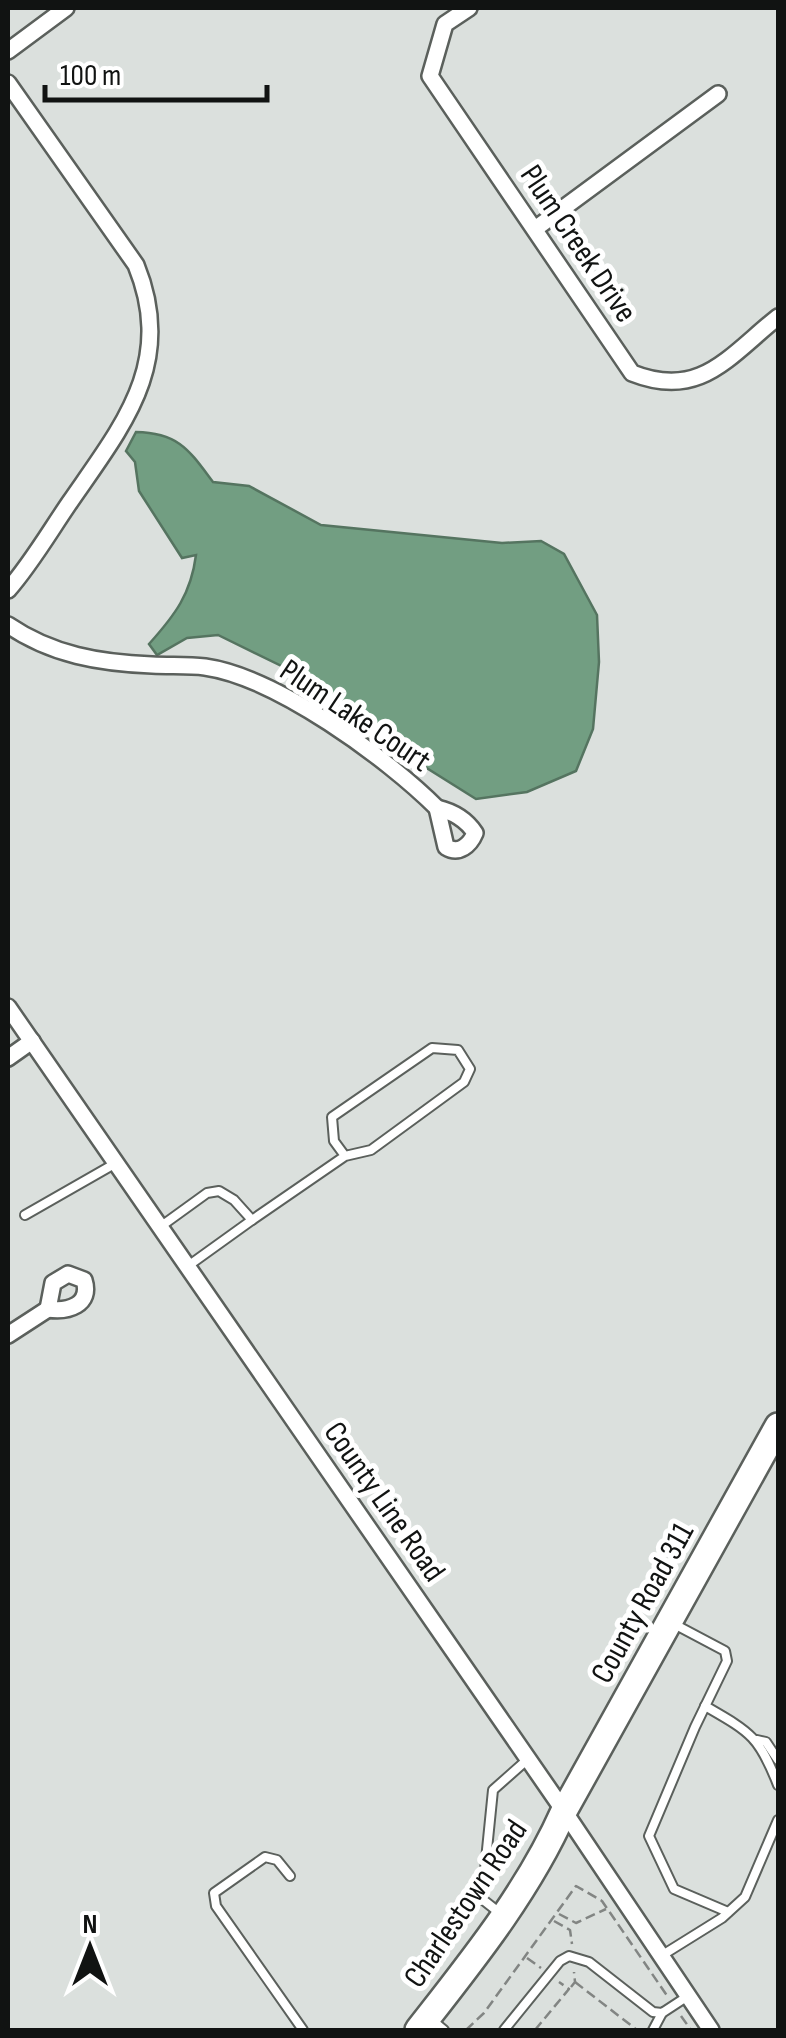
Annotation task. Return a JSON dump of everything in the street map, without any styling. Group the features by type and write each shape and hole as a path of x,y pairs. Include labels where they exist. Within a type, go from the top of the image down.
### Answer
{"main road":[{"name":"County Road 311","path":"564,1812 778,1426"},
{"name":"Charlestown Road","path":"430,2026 546,1851 564,1812"}],"street":[{"path":"8,52 66,8"},
{"name":"Plum Creek Drive","path":"469,8 445,24 430,76 632,373 658,383 704,376 778,318"},
{"path":"8,83 136,265 148,303 150,340 141,386 125,422 8,590"},
{"path":"534,229 718,94"},
{"name":"Plum Lake Court","path":"8,625 81,659 207,667 246,678 348,738 418,789 437,808"},
{"name":"County Line Road","path":"8,1007 711,2030"},
{"path":"8,1058 32,1041"},
{"path":"8,1334 48,1309"}],"lane":[{"path":"188,1266 345,1156 371,1150 464,1082 470,1069 458,1050 432,1048 332,1117 334,1141 345,1156"},
{"path":"24,1216 116,1164"},
{"path":"160,1227 207,1193 219,1191 234,1200 252,1220"},
{"path":"670,1622 725,1651 727,1656 654,1819 650,1836 674,1889 728,1912"},
{"path":"705,1706 749,1732 778,1785"},
{"path":"756,1740 766,1742 778,1760"},
{"path":"504,1915 482,1899 493,1790 528,1759"},
{"path":"660,1956 728,1912 744,1897 778,1820"},
{"path":"290,1876 277,1860 265,1857 214,1893 216,1906 304,2030"},
{"path":"504,2030 560,1961 570,1956 589,1962 653,2012 662,2012 688,1996"},
{"path":"653,2030 662,2012"}],"path":[{"path":"558,1913 576,1923 607,1908"},
{"path":"575,1982 637,2030"}],"shaded area":[{"path":"136,432 163,436 182,445 213,482 249,486 321,525 502,543 541,541 564,554 597,615 599,662 593,729 576,771 527,792 476,799 366,730 304,677 218,635 187,638 157,655 149,644 180,603 196,555 182,558 139,491 135,462 126,451"}]}
